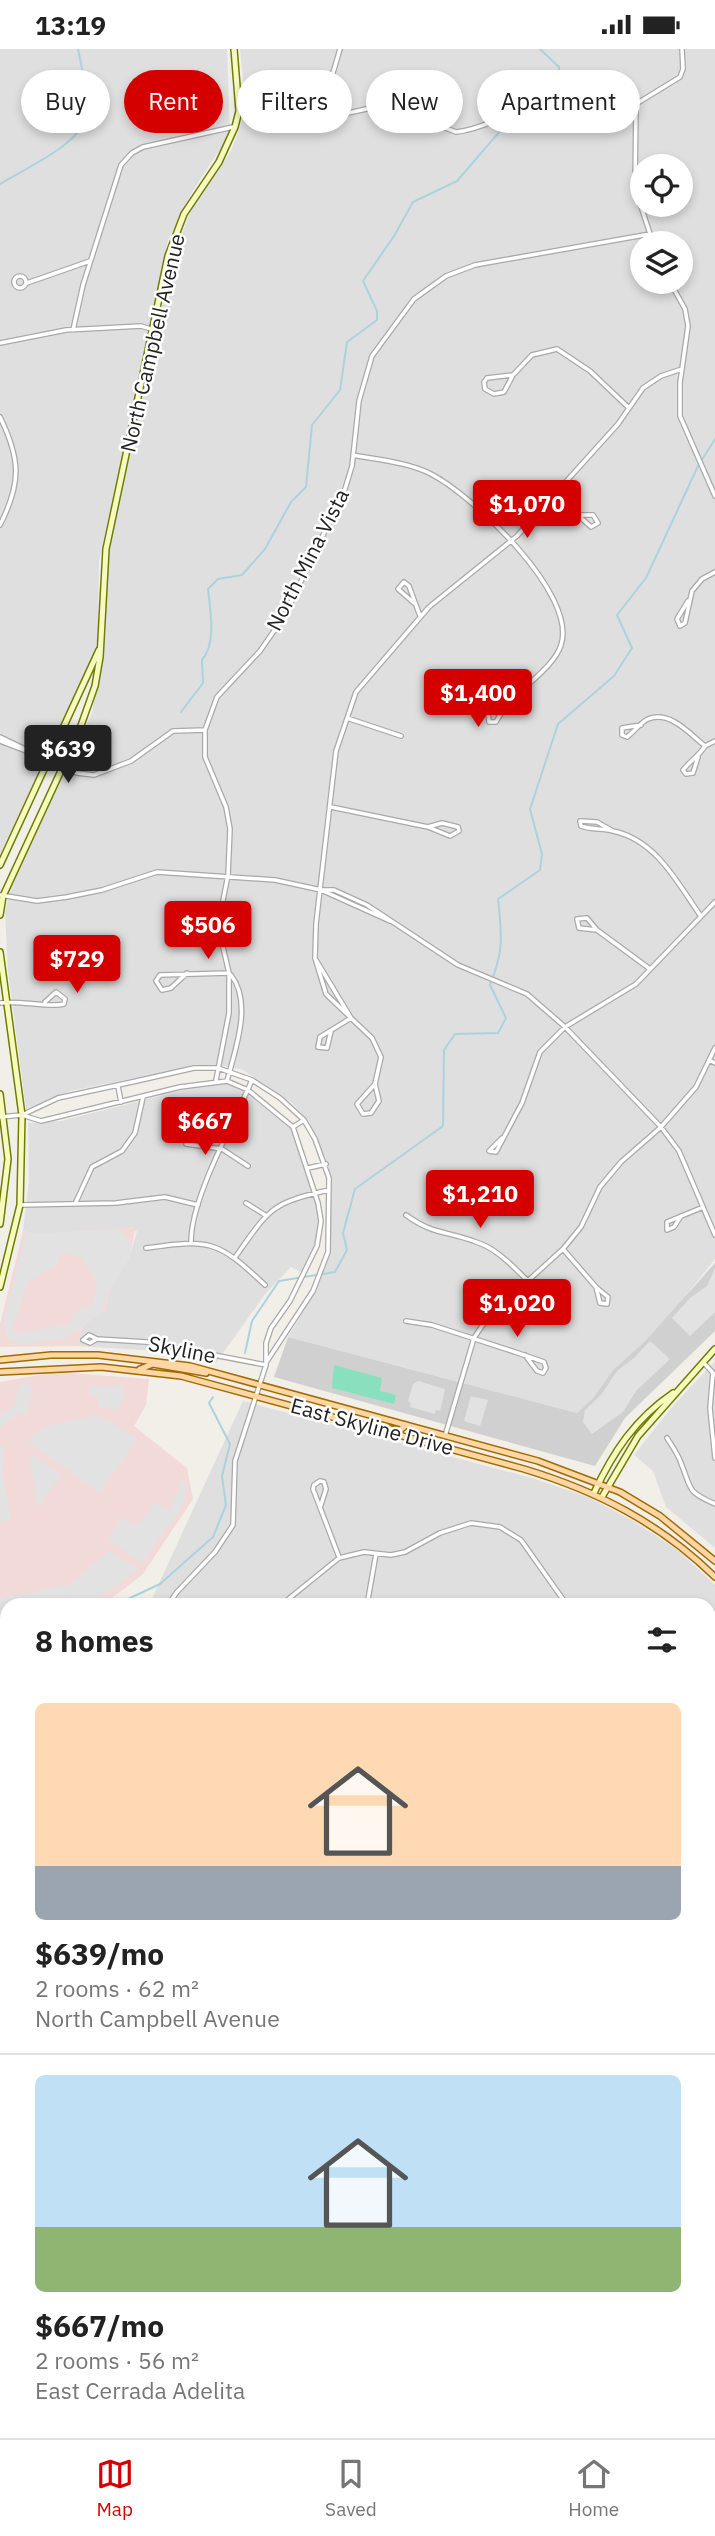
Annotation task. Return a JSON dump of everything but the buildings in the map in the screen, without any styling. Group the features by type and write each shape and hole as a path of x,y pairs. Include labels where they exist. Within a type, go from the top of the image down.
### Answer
{"main road":[{"name":"North Campbell Avenue","path":"234,49 237,86"},
{"name":"North Campbell Avenue","path":"0,915 2,896 90,703 99,650 106,549 168,256 184,214 219,162 237,119"},
{"name":"North Campbell Avenue","path":"0,865 99,650"},
{"path":"0,953 4,1002 22,1115 20,1205 0,1287"},
{"path":"0,1094 8,1159 0,1224"},
{"path":"602,1497 631,1445 715,1349"},
{"name":"East Skyline Drive","path":"0,1360 51,1355 117,1356 166,1361 406,1425 599,1482 660,1516 715,1561"},
{"path":"139,1370 153,1364 230,1376"},
{"name":"East Skyline Drive","path":"0,1372 68,1366 139,1370 191,1378 545,1475 594,1493 668,1536 715,1577"},
{"path":"594,1493 631,1429 649,1409 678,1389"},
{"path":"341,1419 399,1431 406,1425"}],"street":[{"path":"334,70 340,49"},
{"path":"640,102 680,77 683,69 682,49"},
{"path":"352,112 384,105 397,107 457,132 477,128"},
{"path":"73,330 90,261 121,165 132,153 144,147 235,127"},
{"path":"636,133 635,188 649,231"},
{"name":"North Mina Vista","path":"216,1080 229,1013 229,973 218,926 228,875 229,816 205,757 205,730 217,697 260,652 285,615 345,489 353,455 359,401 372,356 399,318 431,284 475,265 630,238"},
{"path":"27,283 90,261"},
{"path":"676,294 688,320 688,341 678,404 681,421 715,496"},
{"path":"0,343 73,330 141,326 153,329"},
{"path":"513,375 487,378 484,382 485,389 494,394 504,392 513,375 532,355 557,349 590,371 629,408"},
{"path":"375,1084 358,1104 363,1114 371,1113 378,1106 375,1084 380,1057 372,1038 326,994 315,958 316,924 336,751 356,692 420,616 512,542 647,385 666,374 682,369"},
{"path":"0,417 15,447 17,464 14,491 0,525"},
{"path":"353,455 406,465 436,477 512,542 546,582 560,618 563,638 556,655 510,700 496,722 489,723 488,712 510,700"},
{"path":"555,494 576,515 591,527 597,523 597,516 576,515"},
{"path":"688,601 685,623 680,626 677,619 699,582 715,572"},
{"path":"414,603 398,589 404,582 409,586 420,616"},
{"path":"641,725 622,728 622,736 627,737 641,725 647,719 662,717 677,722 705,746"},
{"path":"347,718 401,736"},
{"path":"0,739 84,775 100,774 131,761 173,731 205,730"},
{"path":"698,757 683,770 686,774 693,773 705,746 715,741"},
{"path":"331,807 428,827 450,836 458,831 458,827 442,823 428,827"},
{"path":"613,831 591,830 581,826 580,821 597,822 638,842 662,858 700,915"},
{"path":"2,896 37,901 68,897 102,890 158,872 275,880 321,890 334,890 367,905 458,965 527,993 565,1027 661,1127 691,1173 701,1208 715,1235"},
{"path":"502,1138 522,1104 540,1052 565,1027 636,984 715,902"},
{"path":"597,930 579,927 577,919 587,918 597,930 650,969"},
{"path":"315,958 351,1018"},
{"path":"187,973 171,988 162,990 156,981 160,975 187,973 229,973"},
{"name":"North Mina Vista","path":"228,1081 242,1015 238,984 229,973"},
{"path":"4,1002 45,1002 58,1005 64,1004 65,999 56,992 45,1002"},
{"path":"331,1031 327,1048 318,1047 320,1037 351,1018"},
{"path":"445,1436 474,1338 488,1317 563,1249 581,1227 600,1187 612,1172 661,1127 696,1087 715,1048"},
{"path":"709,1060 715,1063"},
{"path":"1,1117 22,1115 58,1098 194,1068 218,1068 252,1080 279,1098 304,1120 326,1164 330,1190 328,1252 313,1291 266,1363"},
{"path":"22,1115 41,1121 216,1080 228,1081 248,1090 293,1128 316,1193 321,1221 319,1239 290,1301 271,1328 266,1343 266,1363 235,1461 233,1525 215,1552 172,1598"},
{"path":"191,1242 191,1227 198,1205 252,1080"},
{"path":"118,1086 121,1102"},
{"path":"75,1204 92,1167 122,1151 135,1133 143,1097"},
{"path":"293,1128 304,1120"},
{"path":"187,1144 222,1149 248,1166"},
{"path":"308,1168 326,1164"},
{"path":"235,1257 265,1215 281,1203 330,1190"},
{"path":"20,1205 165,1197 198,1205"},
{"path":"246,1203 265,1215"},
{"path":"681,1216 701,1208"},
{"path":"406,1215 424,1229 476,1241 498,1252 528,1281"},
{"path":"146,1248 191,1242 205,1243 235,1257 265,1285"},
{"path":"563,1249 608,1297 607,1304 600,1303 596,1287"},
{"path":"290,1301 299,1310"},
{"path":"406,1321 474,1338 524,1355 544,1362 546,1368 542,1373 537,1371 524,1355"},
{"name":"Skyline","path":"97,1339 146,1342 266,1363"},
{"path":"703,1362 714,1374 709,1382 712,1393 710,1431 715,1458"},
{"path":"712,1393 715,1387"},
{"path":"667,1438 681,1462 688,1487 695,1495 715,1504"},
{"path":"320,1508 326,1489 324,1482 320,1481 313,1485 313,1489 320,1508 339,1558"},
{"path":"290,1598 339,1558 364,1552 405,1552 461,1524 481,1523 500,1527 529,1548 537,1565 565,1598"},
{"path":"369,1598 376,1554"}],"shaded area":[{"path":"0,49 227,49 230,134 192,192 168,240 99,561 98,636 93,657 0,854"},
{"path":"240,49 715,49 715,1259 679,1304 646,1340 613,1370 593,1398 577,1413 288,1337 312,1297 331,1243 329,1168 308,1120 292,1103 243,1070 223,1066 190,1067 70,1091 26,1109 8,971 5,911 11,889 92,713 106,632 106,573 111,540 176,248 193,206 231,151 238,133 352,133 352,70 242,70"},
{"path":"214,1082 238,1086 292,1130 316,1199 320,1227 317,1243 301,1272 291,1267 266,1293 216,1363 157,1351 78,1346 82,1326 105,1310 110,1289 129,1258 137,1231 38,1234 23,1231 29,1180 28,1123 61,1121"},
{"path":"136,1227 129,1258 110,1289 105,1310 82,1326 78,1346 0,1347 0,1324 23,1231 38,1234"},
{"path":"118,1229 132,1245 129,1258 109,1289 101,1312 68,1337 23,1345 9,1340 3,1325 26,1231 35,1234","holes":["69,1253 70,1256 81,1256 97,1282 93,1303 71,1315 74,1318 67,1325 16,1334 13,1328 27,1283 58,1263 59,1254"]},
{"path":"715,1263 715,1331 625,1418 595,1466 274,1377 288,1337 577,1413 593,1398 613,1370 646,1340"},
{"path":"715,1268 715,1312 690,1336 672,1318 690,1298 707,1286"},
{"path":"650,1341 670,1359 636,1391 623,1412 592,1434 583,1422 585,1410 601,1395 617,1371"},
{"path":"715,1361 715,1548 666,1507 653,1471 634,1455 672,1407"},
{"path":"56,1372 149,1379 146,1405 134,1426 187,1468 193,1499 143,1574 112,1598 0,1598 0,1382"},
{"path":"418,1381 445,1389 440,1411 436,1410 435,1414 410,1407 411,1403 408,1401 413,1384"},
{"path":"23,1384 33,1385 27,1414 20,1413 0,1427 0,1416 14,1407 18,1387"},
{"path":"90,1386 124,1386 123,1403 120,1403 119,1410 98,1407 98,1396 90,1396"},
{"path":"471,1396 488,1400 480,1426 464,1421"},
{"path":"243,1401 532,1478 588,1497 635,1522 676,1549 715,1585 715,1598 152,1598"},
{"path":"97,1415 138,1439 99,1493 27,1440 47,1426"},
{"path":"5,1445 2,1470 11,1520 0,1522 0,1447"},
{"path":"33,1455 61,1475 38,1508 30,1459"},
{"path":"183,1478 186,1491 184,1504 142,1563 108,1539 122,1517 133,1525 141,1522 155,1502 170,1511"},
{"path":"109,1551 138,1569 100,1598 0,1598 69,1585"}],"green space":[{"path":"334,1365 382,1378 380,1391 396,1395 394,1404 332,1388"}],"waterway":[{"path":"0,184 58,150 83,124 86,98 78,49"},
{"path":"540,49 559,70"},
{"path":"181,712 203,683 202,660 207,653 211,636 208,589 218,579 242,575 265,549 291,502 306,487 312,425 340,390 347,342 377,320 377,311 363,281 394,236 413,202 457,181 498,133"},
{"path":"245,1353 252,1321 279,1281 335,1272 347,1250 343,1233 355,1189 443,1126 444,1050 455,1034 498,1033 506,1018 490,985 501,943 498,899 540,870 542,854 530,809 558,724 614,676 632,648 617,615 646,578 698,466 715,439"},
{"path":"130,1598 160,1584 213,1537 226,1505 222,1476 230,1444 209,1403 213,1397"}]}
